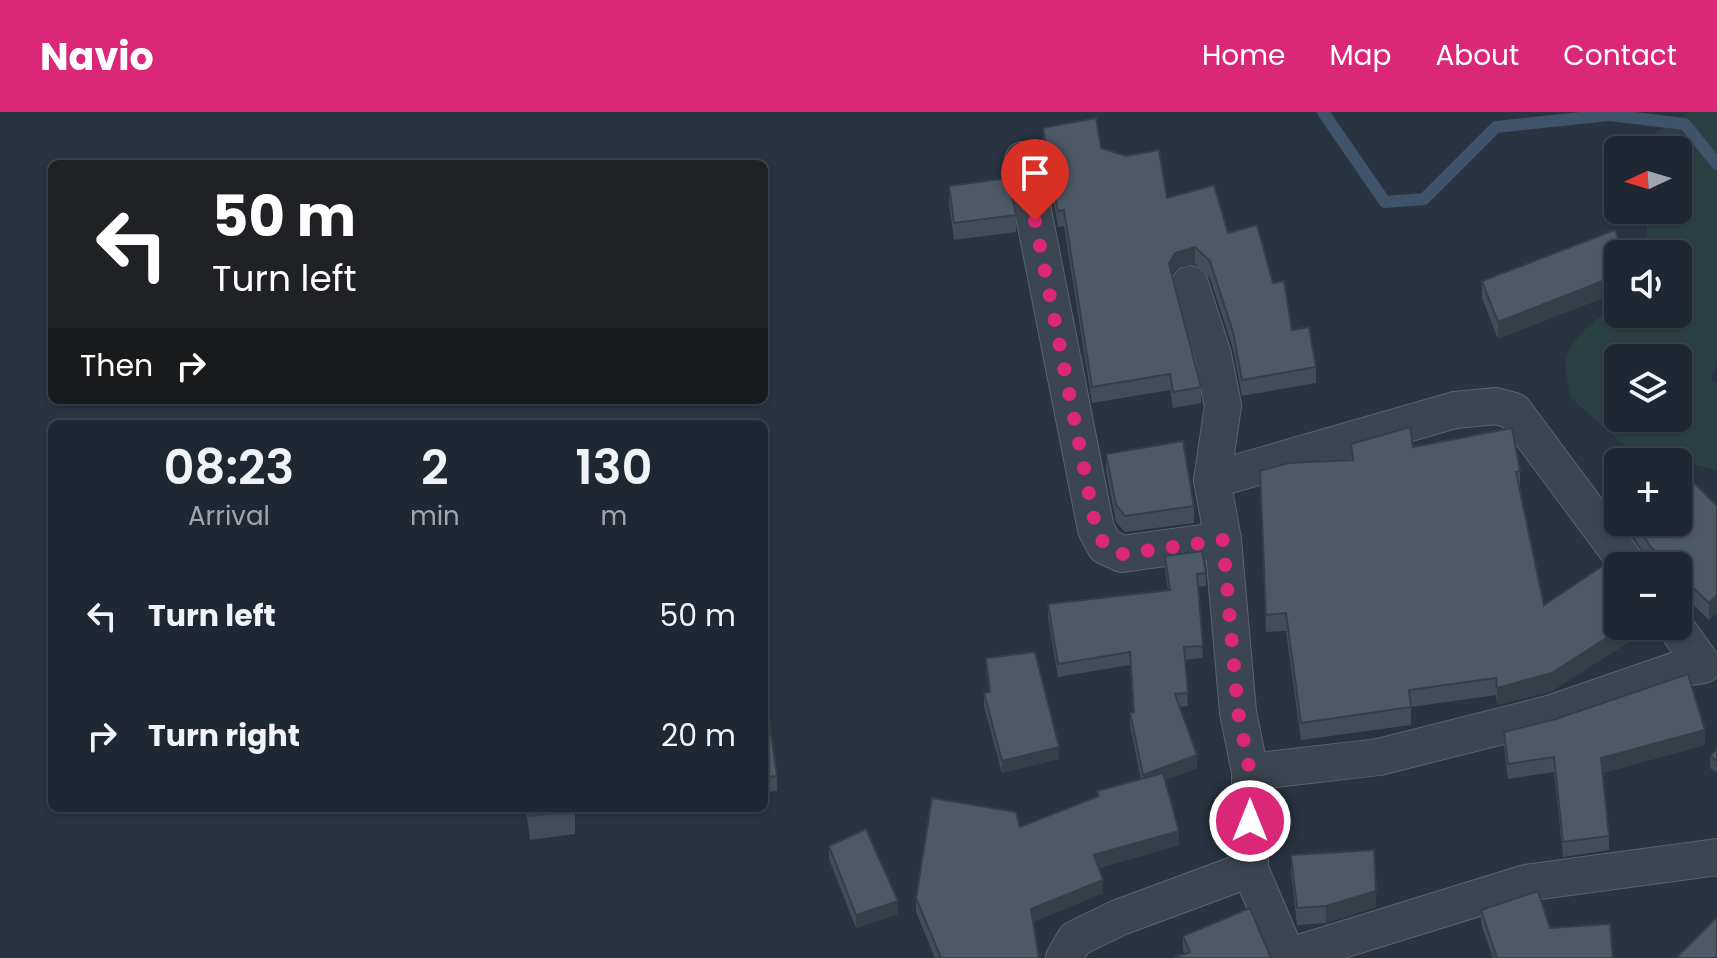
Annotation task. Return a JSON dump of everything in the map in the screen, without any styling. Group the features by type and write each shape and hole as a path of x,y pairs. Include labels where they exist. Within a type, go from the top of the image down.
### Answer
{"street":[{"path":"1023,160 1096,529 1105,546 1122,554 1223,540"},
{"path":"1190,284 1206,330 1223,406 1212,480 1223,540 1238,712 1250,772 1250,869 1288,958 1424,912 1526,883 1717,857"},
{"path":"1212,480 1455,410 1496,406 1514,411 1619,552"},
{"path":"1250,772 1379,757 1549,714 1680,669 1710,655 1692,640"},
{"path":"1064,958 1075,939 1118,918 1250,869"}],"green space":[{"path":"1689,112 1717,112 1717,365 1711,379 1717,384 1717,470 1692,464 1692,448 1627,448 1609,432 1692,432 1692,344 1604,344 1604,427 1571,398 1567,379 1569,351 1580,335 1604,315 1604,328 1692,328 1692,240 1646,240 1647,224 1692,224 1692,136 1653,136"}],"building":[{"path":"1096,118 1101,148 1126,156 1159,150 1167,198 1214,185 1228,233 1257,225 1273,283 1284,281 1292,330 1309,327 1316,367 1242,380 1233,332 1210,261 1195,247 1175,253 1169,264 1201,387 1173,392 1170,374 1092,387 1064,210 1058,211 1043,128"},
{"path":"1008,178 1016,215 954,223 949,186"},
{"path":"1615,230 1619,240 1604,240 1604,280 1498,322 1482,281"},
{"path":"1410,427 1413,447 1512,428 1520,471 1516,472 1544,605 1604,565 1604,640 1552,673 1497,688 1496,678 1409,690 1411,707 1301,723 1286,613 1266,615 1260,471 1288,463 1353,460 1351,444"},
{"path":"1183,441 1194,506 1125,516 1116,505 1106,454"},
{"path":"1692,481 1717,506 1717,595 1709,603 1692,587 1692,552 1656,552 1644,536 1692,536"},
{"path":"1202,551 1206,573 1197,574 1203,646 1184,647 1188,693 1175,694 1197,755 1143,775 1130,713 1134,712 1130,652 1058,664 1048,604 1170,590 1165,556"},
{"path":"1035,652 1059,747 1002,761 984,693 990,692 986,658"},
{"path":"1688,674 1705,730 1601,758 1609,836 1563,842 1554,757 1508,764 1504,732 1556,719"},
{"path":"768,712 777,776 768,777"},
{"path":"1717,748 1717,761 1710,756"},
{"path":"1163,773 1179,831 1094,855 1103,880 1031,909 1039,958 941,958 916,898 932,798 1016,812 1020,827 1099,796 1097,791"},
{"path":"530,812 560,812 530,816"},
{"path":"866,829 898,901 856,915 829,846"},
{"path":"1374,850 1376,891 1326,906 1297,908 1291,855"},
{"path":"1538,891 1550,928 1610,924 1613,958 1497,958 1481,910"},
{"path":"1250,908 1271,958 1173,958 1190,952 1183,936"},
{"path":"1717,917 1717,958 1676,958"}],"waterway":[{"path":"1323,112 1385,202 1424,199 1496,127 1609,115 1685,124 1717,164"}],"route":[{"path":"1035,221 1096,529 1105,546 1122,554 1223,540 1238,712 1250,772 1250,821"}]}
